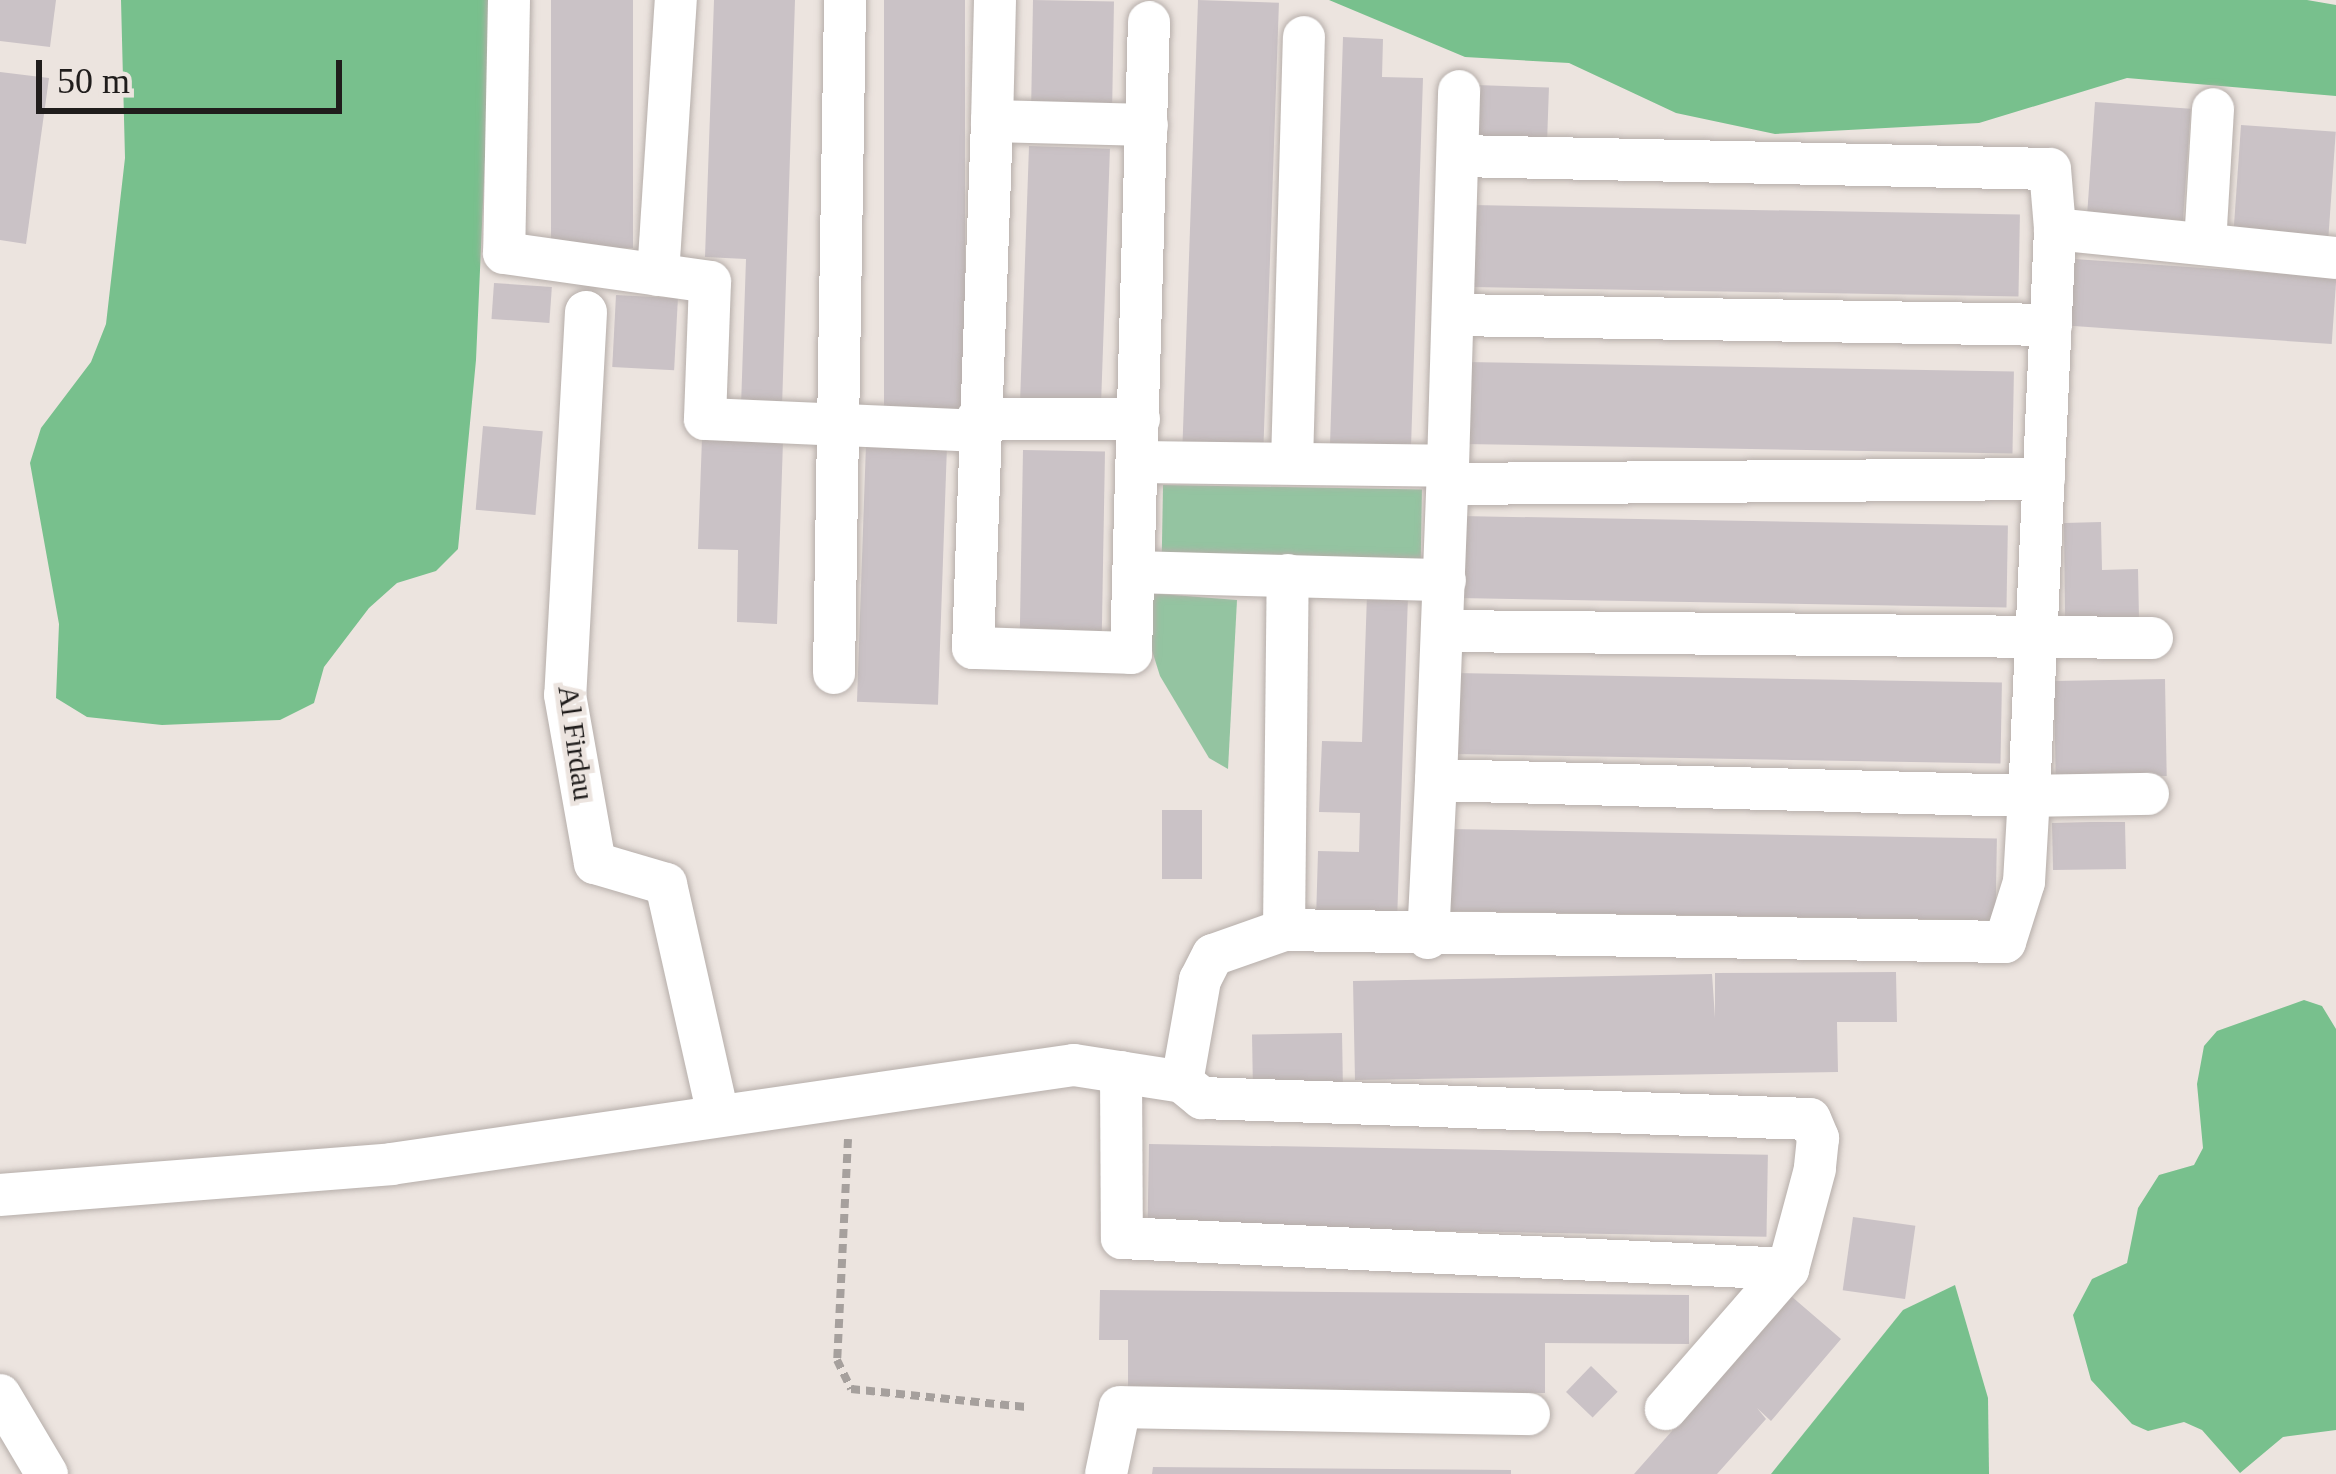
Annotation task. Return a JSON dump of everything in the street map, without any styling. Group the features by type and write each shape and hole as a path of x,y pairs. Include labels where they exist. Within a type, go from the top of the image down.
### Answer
{"street":[{"path":"509,0 504,253 710,282 705,419 977,425 1139,419"},
{"path":"658,275 676,0"},
{"path":"834,673 832,424 845,0"},
{"path":"995,0 973,647 1132,652 1149,22"},
{"path":"1292,463 1304,37"},
{"path":"1428,938 1445,580 1459,91"},
{"path":"2205,244 2213,109"},
{"path":"992,121 1147,124"},
{"path":"1181,1082 1200,980 1213,955 1283,930 1428,938 2006,942 2024,882 2029,796 2055,229 2050,169 1459,156"},
{"path":"2055,229 2336,258"},
{"name":"Al Firdau","path":"586,312 565,695 595,863 666,884 718,1115"},
{"path":"1454,315 2051,325"},
{"path":"1138,462 1292,463 1448,475 2044,479"},
{"path":"1134,572 1445,580"},
{"path":"1283,930 1288,575"},
{"path":"1443,631 2152,638"},
{"path":"1436,780 2029,796 2148,794"},
{"path":"0,1195 391,1164 1074,1065 1181,1082 1202,1098 1793,1112 1810,1119 1818,1138 1788,1269 1666,1409"},
{"path":"1121,1072 1122,1238 1788,1269"},
{"path":"0,1395 47,1474"},
{"path":"1106,1474 1120,1407 1528,1414"}],"path":[{"path":"850,1095 837,1360 851,1389 1026,1407"}],"green space":[{"path":"121,0 492,0 476,360 458,549 436,571 397,583 369,608 324,667 314,703 280,720 162,725 87,717 56,698 59,624 30,463 41,428 91,362 106,324 125,158"},
{"path":"1329,0 2307,0 2336,5 2336,96 2127,78 1979,123 1775,134 1676,113 1569,63 1465,57"},
{"path":"1163,485 1422,490 1421,560 1162,555"},
{"path":"1147,593 1237,600 1228,769 1209,758 1160,676 1146,631"},
{"path":"2304,1000 2322,1006 2336,1029 2336,1430 2283,1437 2240,1473 2202,1430 2184,1422 2148,1431 2132,1424 2091,1380 2073,1315 2092,1279 2127,1263 2138,1208 2159,1175 2194,1165 2203,1148 2197,1084 2204,1046 2217,1031"},
{"path":"1955,1285 1988,1398 1989,1474 1771,1474 1903,1310"}],"building":[{"path":"0,0 56,0 50,47 0,41"},
{"path":"551,0 633,0 633,248 551,248"},
{"path":"714,0 795,0 782,407 741,406 746,259 705,257"},
{"path":"884,0 965,0 965,410 884,410"},
{"path":"1033,0 1114,1 1112,111 1031,110"},
{"path":"1198,0 1279,3 1263,447 1183,444"},
{"path":"1343,37 1383,39 1382,77 1423,78 1411,448 1330,445"},
{"path":"0,72 49,78 26,244 0,240"},
{"path":"1476,85 1549,88 1547,149 1474,146"},
{"path":"2095,102 2191,109 2183,220 2087,214"},
{"path":"2241,125 2336,132 2328,243 2233,237"},
{"path":"1029,146 1110,149 1101,404 1020,401"},
{"path":"1472,205 2020,215 2018,297 1471,287"},
{"path":"2075,259 2336,277 2332,344 2070,326"},
{"path":"494,283 552,287 549,323 491,319"},
{"path":"616,295 678,298 674,370 612,367"},
{"path":"1466,362 2014,372 2012,454 1465,444"},
{"path":"483,426 543,431 535,515 476,510"},
{"path":"702,438 783,441 777,624 737,622 738,550 698,549"},
{"path":"866,444 947,447 938,705 857,702"},
{"path":"1023,450 1105,451 1102,633 1020,632"},
{"path":"1460,516 2008,526 2006,608 1459,598"},
{"path":"2101,522 2102,570 2138,569 2139,619 2065,620 2064,523"},
{"path":"1367,594 1408,596 1397,922 1316,920 1318,851 1359,852 1360,813 1319,812 1322,741 1362,742"},
{"path":"1454,673 2002,683 2001,764 1453,754"},
{"path":"2165,679 2167,776 2056,778 2054,681"},
{"path":"1162,810 1202,810 1202,879 1162,879"},
{"path":"2125,822 2126,869 2053,870 2052,823"},
{"path":"1449,829 1997,839 1995,921 1448,911"},
{"path":"1896,972 1897,1022 1837,1022 1838,1072 1355,1080 1353,981 1712,974 1715,1018 1715,973"},
{"path":"1342,1033 1343,1082 1253,1084 1252,1035"},
{"path":"1149,1144 1768,1155 1766,1237 1148,1226"},
{"path":"1853,1217 1915,1226 1905,1299 1843,1290"},
{"path":"1100,1290 1689,1295 1689,1344 1545,1343 1545,1393 1128,1390 1128,1340 1099,1340"},
{"path":"1791,1296 1841,1339 1771,1421 1757,1408 1766,1419 1717,1474 1634,1474"},
{"path":"1591,1366 1618,1392 1593,1418 1566,1392"},
{"path":"1153,1467 1511,1470 1511,1474 1152,1474"}]}
